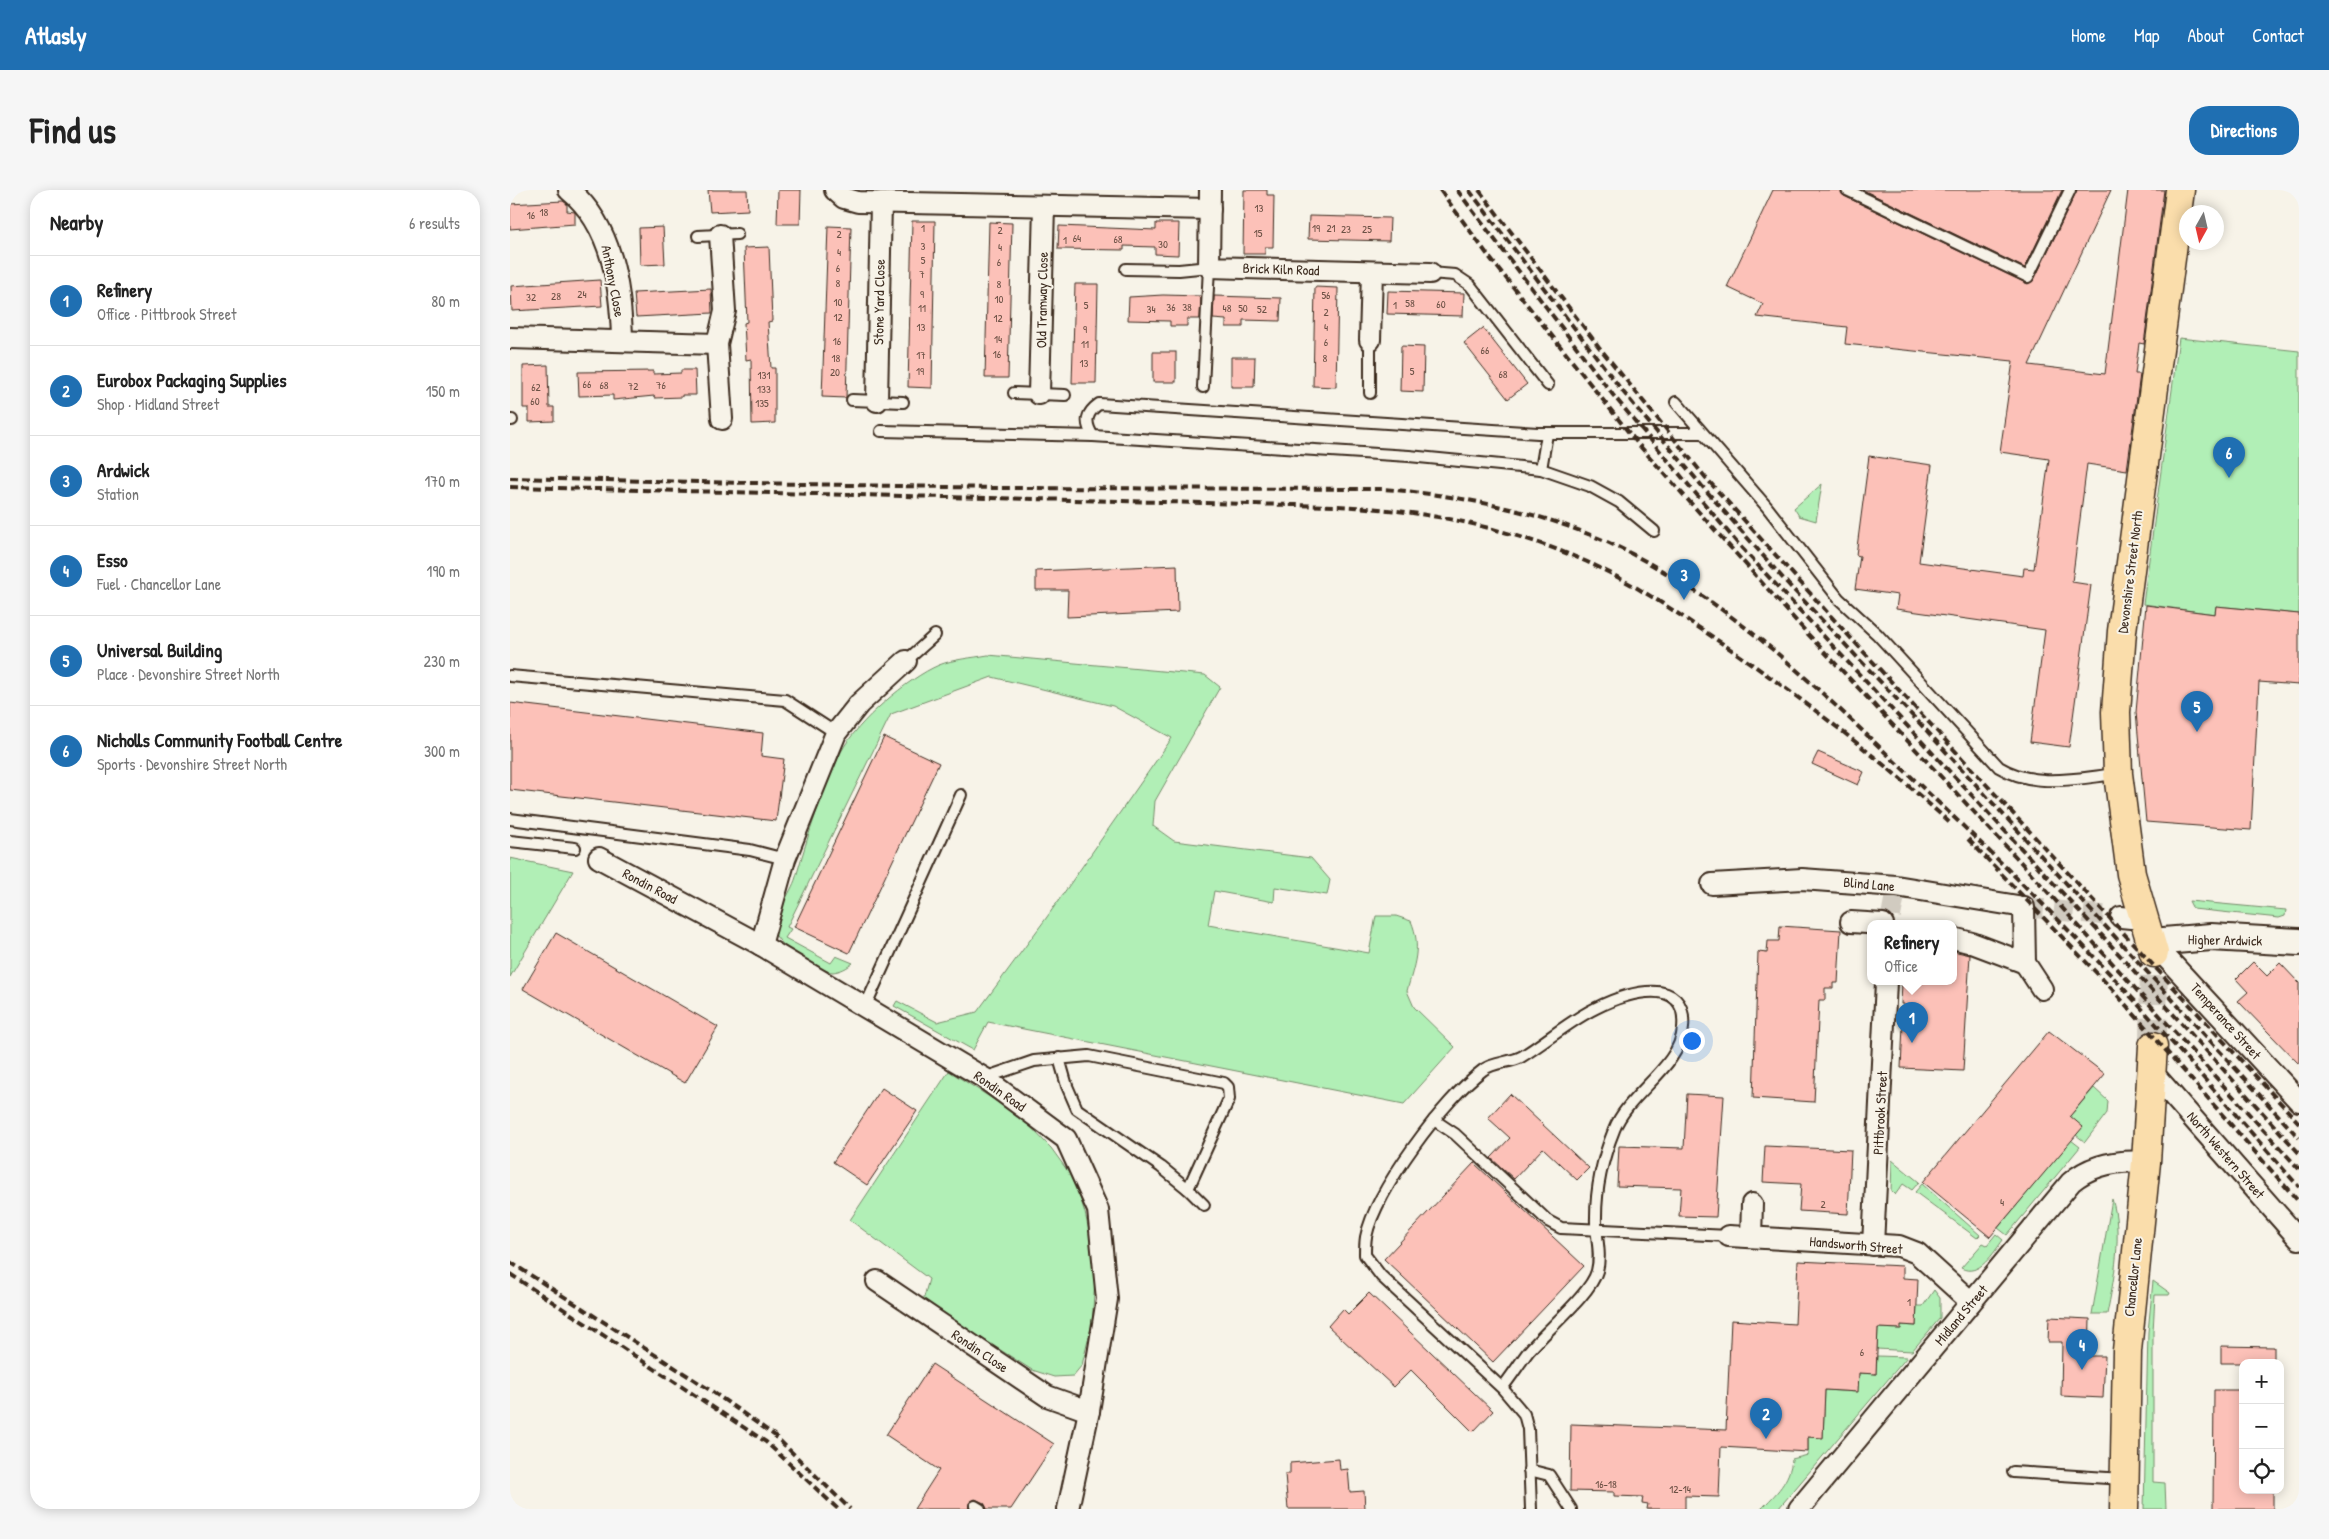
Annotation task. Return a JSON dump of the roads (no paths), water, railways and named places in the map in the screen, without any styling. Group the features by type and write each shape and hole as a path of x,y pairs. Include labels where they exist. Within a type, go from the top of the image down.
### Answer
{"highway":[{"name":"Devonshire Street North","path":"2153,947 2132,916 2131,874 2118,774 2116,712 2122,631 2180,190"},
{"name":"Chancellor Lane","path":"2124,1509 2127,1351 2146,1162 2152,1059"}],"street":[{"path":"835,190 850,201 881,202 1044,206 1210,200 1209,267"},
{"name":"Anthony Close","path":"581,193 593,214 611,255 622,322 622,340"},
{"name":"Stone Yard Close","path":"877,401 881,202"},
{"name":"Old Tramway Close","path":"1039,394 1044,206"},
{"path":"722,419 717,344 724,311 728,234"},
{"name":"Brick Kiln Road","path":"1209,267 1430,273"},
{"path":"1370,340 1372,272"},
{"path":"510,338 717,344"},
{"path":"761,946 785,859 836,733 860,704 906,661"},
{"name":"Rondin Road","path":"599,858 761,946 984,1078 1066,1139 1098,1210 1107,1299 1089,1411 1068,1509"},
{"name":"Blind Lane","path":"1712,884 1802,879 2024,907 2025,963"},
{"path":"1851,922 1867,922"},
{"name":"Higher Ardwick","path":"2153,947 2211,937 2299,942"},
{"path":"1957,939 1980,945 2025,963 2042,989"},
{"name":"Temperance Street","path":"2153,947 2299,1101"},
{"name":"Pittbrook Street","path":"1872,1245 1886,985"},
{"name":"North Western Street","path":"2152,1059 2299,1238"},
{"name":"Midland Street","path":"1799,1509 2071,1182 2084,1171 2130,1161 2146,1162"},
{"path":"1751,1237 1752,1204"},
{"name":"Handsworth Street","path":"1729,1236 1899,1246 1917,1253 1972,1302"},
{"name":"Rondin Close","path":"877,1281 1048,1396 1089,1411"}],"lane":[{"path":"1847,190 2028,277 2070,190"},
{"path":"698,236 728,234"},
{"path":"1126,269 1179,270 1209,267 1203,387"},
{"path":"1430,273 1454,275 1470,284 1548,385"},
{"path":"1370,340 1370,393"},
{"path":"1014,393 1065,395"},
{"path":"852,400 902,402"},
{"path":"1676,402 1700,433 1767,507 1839,599 1877,634 1999,767 2022,778 2051,781 2118,774"},
{"path":"1093,436 1087,427 1087,418 1091,410 1099,404 1547,434 1700,433"},
{"path":"881,431 1093,436 1409,456 1541,469 1590,486 1619,502 1654,531"},
{"path":"1541,469 1547,434"},
{"path":"906,661 935,635"},
{"path":"510,676 785,700 836,733"},
{"path":"865,1007 960,795"},
{"path":"510,819 750,850 785,859"},
{"path":"510,841 575,848"},
{"path":"1502,1388 1528,1352 1588,1288 1597,1272 1600,1246 1595,1219 1601,1168 1617,1122 1634,1098 1660,1072 1679,1047 1683,1030 1683,1009 1672,996 1658,991 1632,994 1595,1008 1518,1059 1484,1068 1434,1120 1410,1152 1378,1207 1366,1236 1365,1255 1381,1276 1502,1388 1524,1414 1528,1429 1531,1509"},
{"path":"984,1078 1034,1061 1089,1056 1224,1083 1228,1088 1229,1099 1188,1189"},
{"path":"1059,1058 1067,1086 1077,1109 1161,1167 1204,1205"},
{"path":"1434,1120 1455,1134 1548,1221 1561,1228 1729,1236"},
{"path":"1529,1470 1549,1475 1571,1509"},
{"path":"2013,1472 2124,1479"}],"tunnel":[{"path":"1891,916 1895,895"},
{"path":"2024,907 2121,917"},
{"path":"2153,1046 2154,953"}],"railway":[{"path":"1440,190 1490,258 1638,444 1807,633 2016,857 2299,1169"},
{"path":"1457,190 1613,395 1739,545 2097,930 2299,1153"},
{"path":"1469,190 1624,393 1702,486 1788,584 1926,730 2299,1138"},
{"path":"1479,190 1599,347 1706,478 1837,623 2299,1123"},
{"path":"510,478 994,488 1384,489 1447,496 1510,509 1541,517 1601,539 1630,553 1702,596 1768,645 1829,699 1981,843 2099,962 2299,1187"},
{"path":"510,487 1336,506 1398,511 1489,528 1549,546 1578,558 1616,576 1670,609 1753,665 1812,708 1897,776 1951,824"},
{"path":"1968,839 2111,988 2299,1202"},
{"path":"510,1262 710,1390 774,1435 850,1509"},
{"path":"510,1274 766,1442 838,1509"}],"place":[{"name":"Nicholls Community Football Centre","path":"2229,478"},
{"name":"Ardwick","path":"1684,600"},
{"name":"Universal Building","path":"2197,732"},
{"name":"Refinery","path":"1912,1043"},
{"name":"Esso","path":"2082,1370"},
{"name":"Eurobox Packaging Supplies","path":"1766,1439"}]}
